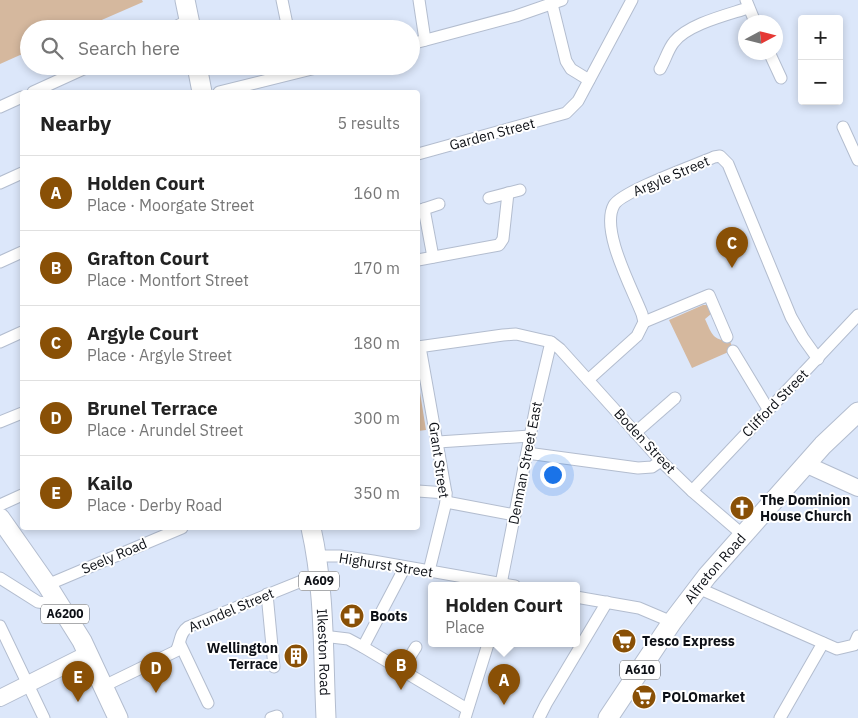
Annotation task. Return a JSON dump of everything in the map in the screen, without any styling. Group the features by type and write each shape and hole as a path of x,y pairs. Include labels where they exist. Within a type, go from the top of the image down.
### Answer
{"main road":[{"path":"185,0 189,20"},
{"path":"199,75 202,90"},
{"name":"Alfreton Road","path":"608,718 672,622 698,588 823,444 858,412"},
{"name":"A6200","path":"0,518 60,605 88,654 118,718"},
{"name":"Ilkeston Road","path":"311,530 318,565 326,718"}],"street":[{"path":"282,0 286,20"},
{"path":"419,0 425,40"},
{"path":"420,41 516,16 555,1 566,61 571,69 589,80 632,0"},
{"path":"660,69 671,61 674,42 688,31 747,4"},
{"path":"769,60 781,78"},
{"path":"37,90 70,75"},
{"path":"226,90 279,75"},
{"name":"Garden Street","path":"420,153 566,113 578,101 589,80"},
{"path":"0,107 20,98"},
{"path":"843,127 858,160"},
{"name":"Argyle Street","path":"644,322 610,232 609,220 615,204 629,194 720,156 728,164 791,317 818,359"},
{"path":"0,183 20,173"},
{"path":"489,198 520,190"},
{"path":"420,260 499,245 503,239 508,193"},
{"path":"433,257 421,210 439,204"},
{"path":"0,262 20,253"},
{"path":"588,380 636,336 644,322 709,295 715,323 726,337"},
{"name":"Clifford Street","path":"692,491 858,315"},
{"path":"0,342 20,333"},
{"path":"420,347 470,338 516,334 551,342"},
{"name":"Boden Street","path":"551,342 608,401 661,461 692,491 743,535"},
{"name":"Denman Street East","path":"501,582 530,436 551,342"},
{"path":"733,351 768,409"},
{"name":"Grant Street","path":"420,352 438,442 446,497 429,571"},
{"path":"635,433 675,398"},
{"path":"0,422 20,414"},
{"path":"438,442 530,436"},
{"path":"527,453 638,468 652,467 661,461"},
{"path":"805,464 857,486"},
{"path":"420,491 515,515"},
{"path":"0,504 20,496"},
{"name":"Seely Road","path":"47,585 177,530"},
{"name":"Highurst Street","path":"318,565 340,556 429,571 456,582"},
{"name":"Arundel Street","path":"104,686 176,651 180,644 181,634 188,627 267,594 318,565"},
{"path":"363,647 406,567"},
{"path":"0,578 38,602 60,605"},
{"path":"698,588 838,649 854,645 858,636"},
{"path":"267,594 274,667"},
{"path":"580,598 647,610 672,622"},
{"path":"539,718 607,602"},
{"path":"0,626 44,718"},
{"path":"323,636 348,639 363,647 402,669 466,713 487,647"},
{"path":"780,718 823,643"},
{"path":"180,644 208,703"},
{"path":"402,669 416,647"},
{"path":"0,698 88,654"}],"shaded area":[{"path":"0,0 142,0 143,2 102,20 20,20 20,55 0,64"},
{"path":"707,305 711,314 705,319 713,335 716,338 730,341 733,350 692,368 669,320"},
{"path":"420,392 426,430 420,431"}],"place":[{"name":"Argyle Court","path":"732,268"},
{"name":"The Dominion House Church","path":"742,508"},
{"name":"Boots","path":"352,616"},
{"name":"Tesco Express","path":"624,641"},
{"name":"Wellington Terrace","path":"296,656"},
{"name":"Grafton Court","path":"401,690"},
{"name":"Brunel Terrace","path":"156,693"},
{"name":"POLOmarket","path":"644,697"},
{"name":"Kailo","path":"78,702"},
{"name":"Holden Court","path":"504,705"}]}
